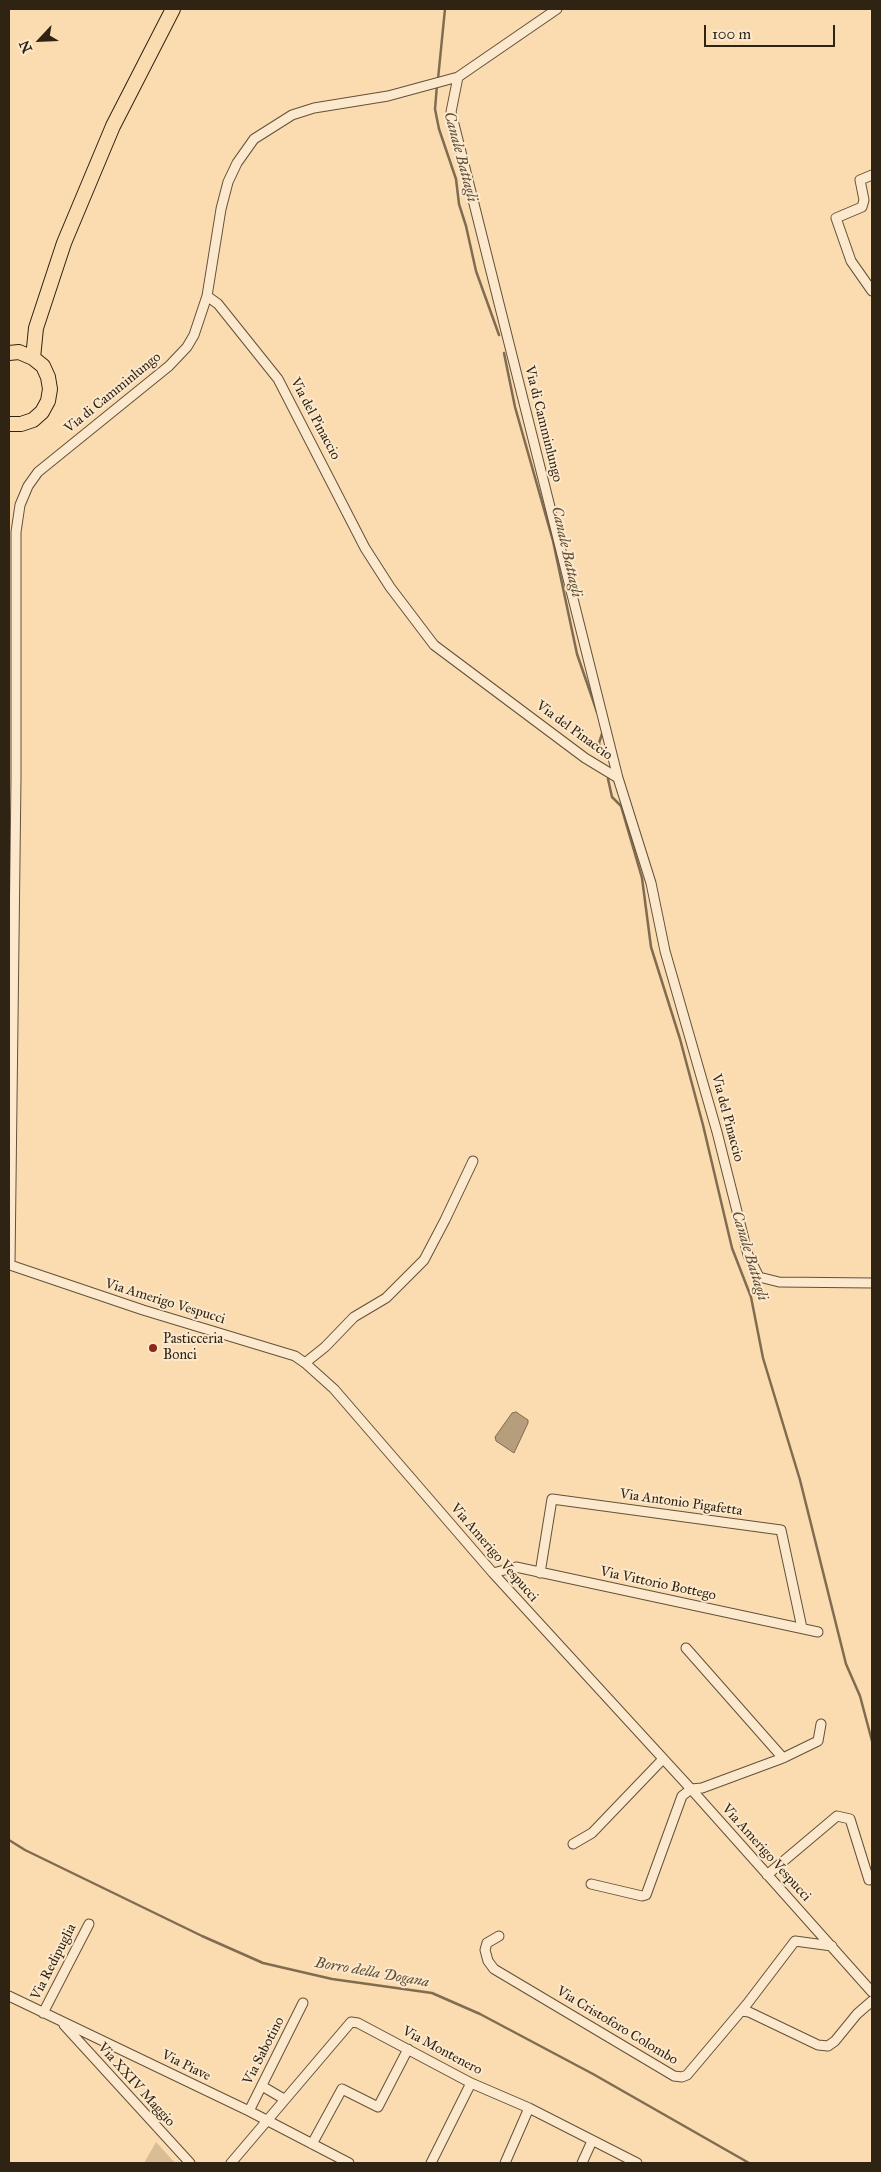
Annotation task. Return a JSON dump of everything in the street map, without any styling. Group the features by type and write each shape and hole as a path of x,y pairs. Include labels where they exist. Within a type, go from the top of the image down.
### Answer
{"main road":[{"path":"34,358 36,328 64,242 113,126 173,9"},
{"path":"9,424 21,424 32,420 42,412 48,401 50,389 48,377 43,366 34,358 14,353 36,328"}],"street":[{"name":"Via di Camminlungo","path":"10,1265 16,778 16,532 20,505 28,486 38,472 169,366 187,347 194,335 207,296 221,209 228,182 237,163 254,139 292,115 314,108 388,96 458,77 557,9"},
{"name":"Via di Camminlungo","path":"458,77 451,112 618,778"},
{"path":"872,175 860,180 864,200 862,207 836,218 851,261 872,291"},
{"name":"Via del Pinaccio","path":"207,296 218,304 278,379 365,548 390,587 434,645 585,758 618,778 651,883 665,951 717,1132 748,1255 759,1277 778,1282 872,1283"},
{"path":"305,1363 325,1347 354,1317 386,1298 424,1260 473,1161"},
{"name":"Via Amerigo Vespucci","path":"10,1265 144,1310 295,1356 305,1363 334,1389 493,1573 662,1760 691,1789 872,1992"},
{"name":"Via Antonio Pigafetta","path":"540,1573 552,1498 781,1530 802,1628"},
{"name":"Via Vittorio Bottego","path":"493,1573 516,1567 818,1632"},
{"path":"686,1648 783,1758"},
{"path":"591,1884 642,1896 646,1895 682,1796 691,1789 702,1788 783,1758 818,1741 821,1724"},
{"path":"573,1844 592,1833 662,1760"},
{"path":"767,1875 837,1816 850,1819 869,1880"},
{"name":"Via Redipuglia","path":"43,2013 89,1924"},
{"name":"Via Cristoforo Colombo","path":"499,1936 487,1943 485,1950 488,1961 494,1969 674,2076 682,2078 741,2011 795,1941 832,1946"},
{"name":"Via Piave","path":"9,1996 62,2024 249,2111 350,2163"},
{"path":"741,2011 749,2012 818,2045 828,2046 835,2041 857,2014 872,2001"},
{"name":"Via Sabotino","path":"249,2111 303,2003"},
{"name":"Via Montenero","path":"231,2163 351,2022 358,2023 471,2083 529,2108 637,2163"},
{"name":"Via XXIV Maggio","path":"62,2024 190,2163"},
{"path":"312,2144 342,2089 378,2107 408,2049"},
{"path":"431,2163 471,2083"},
{"path":"262,2086 284,2099"},
{"path":"505,2163 529,2108"},
{"path":"582,2163 592,2141"}],"shaded area":[{"path":"516,1412 528,1420 528,1423 514,1453 496,1441 495,1437 512,1413"},
{"path":"156,2142 175,2163 144,2163"}],"waterway":[{"name":"Canale Battagli","path":"438,79 445,9"},
{"name":"Canale Battagli","path":"437,85 435,109 439,129 456,179 459,204 476,271 499,335"},
{"name":"Canale Battagli","path":"504,353 515,407 553,541 577,654 597,712"},
{"name":"Canale Battagli","path":"602,755 599,743 603,731"},
{"name":"Canale Battagli","path":"608,779 612,797 621,806 642,878 651,947 680,1039 703,1125 732,1248 751,1297 763,1358 800,1480 846,1664 860,1696 872,1741"},
{"name":"Borro della Dogana","path":"9,1840 25,1850 202,1936 263,1963 332,1979 432,1993 480,2014 593,2074 749,2163"}],"place":[{"name":"Pasticceria Bonci","path":"153,1348"}]}
